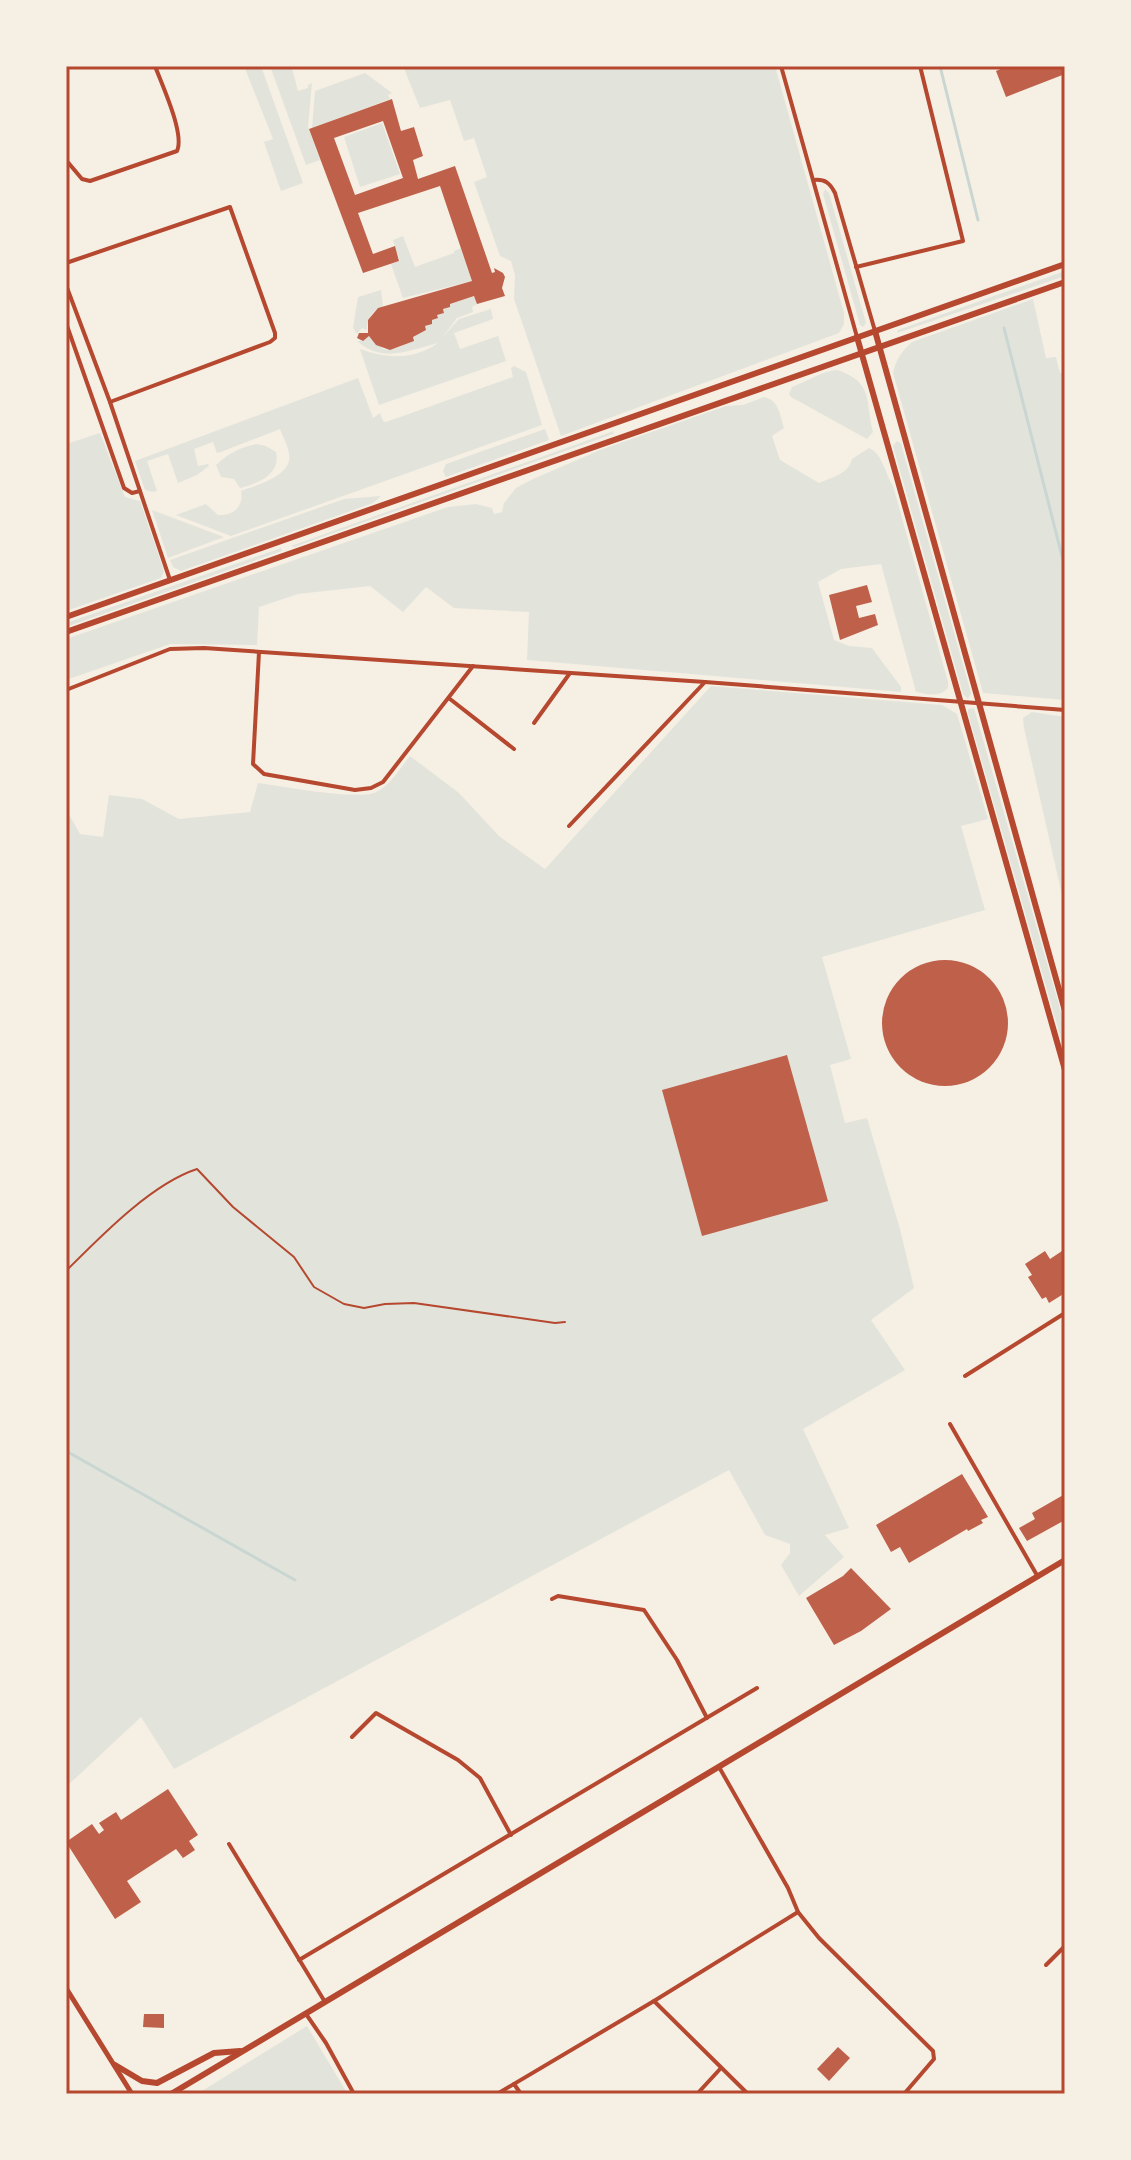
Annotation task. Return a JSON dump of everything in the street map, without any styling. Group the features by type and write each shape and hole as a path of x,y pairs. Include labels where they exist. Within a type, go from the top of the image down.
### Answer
{"main road":[{"path":"66,617 1065,264"},
{"path":"66,632 1065,282"},
{"path":"875,331 1065,1011"},
{"path":"857,337 1065,1070"},
{"path":"768,370 773,383"},
{"path":"618,423 624,436"},
{"path":"285,540 289,553"},
{"path":"171,2094 1065,1560"},
{"path":"66,1988 132,2094"},
{"path":"115,2065 142,2081 157,2083 214,2053 243,2050"}],"street":[{"path":"66,160 82,179 90,181 177,151 180,147 176,125 155,66"},
{"path":"781,66 857,337"},
{"path":"856,267 963,241 920,66"},
{"path":"814,180 831,184 835,193 875,331"},
{"path":"66,263 230,207 275,333 275,338 270,342 110,402"},
{"path":"66,285 110,402 170,580"},
{"path":"66,323 124,488 132,493 140,491"},
{"path":"66,690 170,649 204,648 1065,710"},
{"path":"259,652 251,759 256,768 264,774 355,790 371,788 383,782 473,666"},
{"path":"534,723 570,673"},
{"path":"569,826 705,682"},
{"path":"449,698 514,749"},
{"path":"965,1376 1065,1313"},
{"path":"950,1424 1038,1577"},
{"path":"552,1599 558,1596 644,1610 677,1660 707,1718"},
{"path":"299,1960 757,1688"},
{"path":"352,1737 376,1713 458,1760 480,1778 511,1835"},
{"path":"719,1767 788,1888 798,1912 819,1938 933,2051 934,2059 904,2094"},
{"path":"229,1844 325,2002"},
{"path":"497,2094 798,1912"},
{"path":"1046,1965 1065,1946"},
{"path":"654,2001 748,2094"},
{"path":"306,2014 354,2094"},
{"path":"697,2094 721,2068"},
{"path":"514,2084 521,2094"}],"path":[{"path":"66,1271 89,1247 162,1186 177,1176 197,1169 233,1207 294,1257 314,1287 344,1304 364,1308 414,1303 565,1322"}],"shaded area":[{"path":"244,66 261,66 303,183 281,191 264,142 273,139"},
{"path":"270,66 298,66 292,68 298,91 312,83 308,127 320,160 306,165"},
{"path":"403,66 775,66 844,313 844,324 839,333 561,436 514,299 515,275 511,261 500,256 474,182 487,177 474,138 464,141 450,100 420,108"},
{"path":"365,73 392,93 388,95 390,99 312,128 315,91"},
{"path":"382,123 400,174 360,187 344,137"},
{"path":"825,189 829,193 866,323 863,327 823,194"},
{"path":"403,236 415,267 461,248 472,281 403,298 391,264 400,261 393,240"},
{"path":"1065,271 1065,276 897,333 898,330"},
{"path":"381,290 383,306 371,315 367,330 362,328 357,334 353,328 358,297"},
{"path":"474,296 477,304 472,307 473,312 457,318 442,338 459,319 491,309 493,319 454,333 460,349 498,336 506,361 379,405 360,349 380,355 400,356 420,353 438,343 387,354 367,348 357,341 369,336 383,349 396,348 432,324 432,320 444,313 443,309 450,307 450,304"},
{"path":"1033,299 1046,358 1056,357 1060,373 1065,373 1065,700 983,693 893,373 900,356 912,342"},
{"path":"514,366 526,372 542,425 231,536 176,515 206,504 218,515 228,514 239,506 241,491 280,474 289,462 289,454 280,429 217,453 213,442 194,449 198,466 209,466 178,483 168,454 147,461 157,491 153,492 145,490 135,461 358,378 373,418 380,413 386,422 513,377 511,368"},
{"path":"838,370 858,381 866,394 873,432 867,439 789,394 792,387 820,374"},
{"path":"764,397 776,405 784,428 772,436 780,460 819,483 843,472 852,459 869,448 881,459 893,486 948,682 948,688 944,691 933,694 916,692 881,564 841,569 818,582 834,640 849,646 872,648 901,687 901,692 527,660 529,612 454,608 426,587 403,612 370,586 298,594 259,607 257,645 170,644 66,680 66,639 448,507 476,504 492,508 494,514 502,512 504,503 516,488 533,479 600,450 726,406 743,405"},
{"path":"545,429 549,440 446,477 443,471 446,464"},
{"path":"614,431 613,434 291,546"},
{"path":"100,433 125,497 140,501 164,571 161,578 66,611 66,444"},
{"path":"897,441 901,444 971,693 968,699 963,694 893,446"},
{"path":"257,444 276,452 275,467 267,477 240,488 234,479 221,477 216,465 235,451"},
{"path":"381,496 373,503 181,571 173,567 170,560 344,499"},
{"path":"152,510 224,537 168,558"},
{"path":"281,548 282,551 66,627 66,623"},
{"path":"711,686 942,705 957,714 988,819 961,826 985,910 822,957 851,1059 830,1065 845,1123 867,1118 914,1288 871,1320 905,1370 803,1429 849,1528 825,1535 844,1557 799,1596 781,1565 790,1553 790,1544 765,1535 729,1470 174,1769 141,1717 66,1787 66,809 80,834 103,837 109,795 142,799 179,819 250,812 258,783 337,794 367,794 386,785 410,756 459,793 499,836 545,869"},
{"path":"974,708 1065,1026 1065,1053 968,713 968,709"},
{"path":"1032,712 1065,717 1065,908 1024,728 1023,718"},
{"path":"307,2026 347,2093 197,2094"}],"building":[{"path":"1008,66 1065,66 1065,74 1006,97 996,71"},
{"path":"392,99 401,131 414,127 423,156 413,160 418,179 455,166 492,273 495,272 494,268 505,277 502,288 505,296 477,304 474,296 450,304 450,307 443,309 444,313 432,320 432,324 425,326 426,330 413,337 414,341 390,350 376,345 369,336 363,341 357,338 359,333 368,333 368,320 378,308 472,281 440,186 358,213 373,254 395,246 399,261 363,273 309,129","holes":["383,121 403,178 355,195 334,138"]},
{"path":"867,585 872,602 856,606 859,618 875,614 878,625 840,640 829,595"},
{"path":"945,960 969,965 990,978 1003,999 1008,1023 1003,1047 990,1068 969,1081 945,1086 921,1081 900,1068 887,1047 882,1023 887,999 900,978 921,965"},
{"path":"787,1055 828,1201 702,1236 662,1090"},
{"path":"1065,1249 1065,1293 1049,1303 1046,1297 1042,1299 1028,1277 1032,1275 1025,1264 1045,1251 1050,1259"},
{"path":"962,1474 988,1517 981,1520 983,1523 909,1563 900,1547 891,1552 876,1525"},
{"path":"1065,1494 1065,1520 1027,1541 1019,1528 1035,1519 1032,1513"},
{"path":"851,1568 891,1609 861,1631 834,1645 806,1598"},
{"path":"168,1789 198,1835 189,1841 195,1850 183,1858 176,1849 127,1881 141,1902 115,1919 66,1842 92,1824 99,1834 104,1830 99,1823 116,1812 121,1820"},
{"path":"144,2014 164,2014 164,2028 143,2027"},
{"path":"838,2047 850,2058 829,2081 817,2069"}],"waterway":[{"path":"940,66 978,220"},
{"path":"1004,328 1065,568"},
{"path":"66,1451 295,1580"}]}
